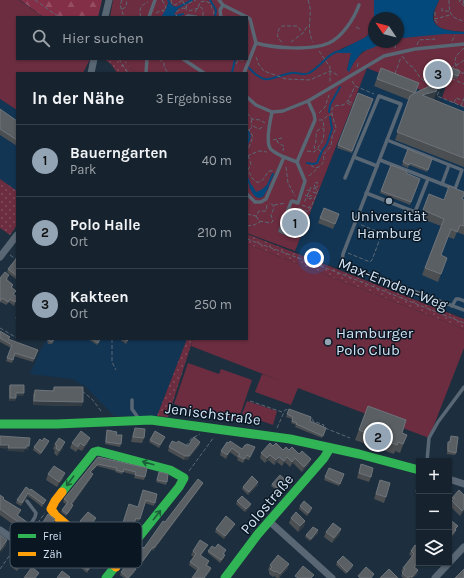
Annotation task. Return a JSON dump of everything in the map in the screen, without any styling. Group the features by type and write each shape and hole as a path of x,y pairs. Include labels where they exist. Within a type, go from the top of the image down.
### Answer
{"street":[{"path":"105,16 109,0"},
{"path":"91,72 94,60"},
{"path":"2,254 16,236"},
{"name":"Jenischstraße","path":"0,424 57,424 151,420 267,435 359,454 416,469"},
{"name":"Polostraße","path":"225,578 269,522 324,458 330,448"},
{"path":"63,522 51,509 55,501 94,452 98,451 170,470 184,478 180,487 142,534"},
{"path":"452,480 464,484"},
{"path":"269,522 332,578"},
{"path":"0,530 10,538"},
{"path":"435,578 464,547"},
{"path":"106,578 115,568"}],"lane":[{"path":"149,16 155,0"},
{"path":"219,0 222,5 245,16"},
{"path":"221,16 220,10 222,5"},
{"path":"256,43 282,48 315,47 328,44 338,37 354,15 359,5"},
{"path":"244,72 256,43 250,19 248,18"},
{"path":"248,98 256,105 272,112 283,111 308,101 384,56 394,53 401,54 420,48 464,44"},
{"path":"146,72 147,60"},
{"path":"184,60 202,72"},
{"path":"345,178 379,96 401,104 366,193 344,252 342,262 347,266 464,310"},
{"path":"297,162 315,120 308,101"},
{"path":"272,112 269,141 270,148 297,162 305,179 302,195 299,198 298,203 291,202 280,231 289,235"},
{"path":"380,160 455,189 463,170 387,140"},
{"path":"248,195 255,202 261,202 266,199 285,155"},
{"path":"354,157 377,166"},
{"path":"442,184 449,165"},
{"path":"366,193 415,212 428,179"},
{"path":"452,306 456,299 464,301"},
{"path":"426,458 429,438 438,422 464,387"},
{"path":"132,400 132,409 139,421"},
{"path":"27,501 36,513 32,522"}],"path":[{"path":"35,0 58,16"},
{"path":"122,0 120,5 124,16"},
{"path":"121,10 126,7 127,0"},
{"path":"140,16 139,13 141,6 155,0"},
{"path":"154,15 158,11 164,11 166,7 162,0"},
{"path":"171,0 173,5 180,3 183,0 186,8"},
{"path":"178,16 176,12 178,10 183,8 186,9 187,4 196,0"},
{"path":"210,0 214,13 213,16"},
{"path":"308,0 310,10 309,25 311,40 315,47 324,56 331,72 325,107 321,112 314,114"},
{"path":"450,0 449,11 451,14 464,21"},
{"path":"459,0 464,6 464,0"},
{"path":"195,15 200,2 205,1 210,3"},
{"path":"187,12 202,7 203,16"},
{"path":"442,8 442,11 449,11"},
{"path":"435,12 435,19 438,24"},
{"path":"435,19 451,14"},
{"path":"286,45 278,37 277,32 280,27 284,25 297,26 300,31"},
{"path":"282,48 297,39 309,25"},
{"path":"356,28 360,29"},
{"path":"419,40 429,38 435,39"},
{"path":"394,53 395,48"},
{"path":"464,48 456,55 456,65 460,73 464,73"},
{"path":"255,54 258,65 264,71 286,79 310,80 331,72 343,80"},
{"path":"395,75 401,54"},
{"path":"401,54 430,86 450,78 463,84 464,79"},
{"path":"120,60 127,72"},
{"path":"160,60 163,62 167,72"},
{"path":"236,64 238,60 248,61"},
{"path":"436,99 447,73 456,65 462,64 464,60"},
{"path":"349,77 355,86 379,96"},
{"path":"323,153 331,146 332,137 336,128 332,111 334,107 346,103 355,86"},
{"path":"434,91 437,96 464,107"},
{"path":"454,103 456,98 463,101"},
{"path":"461,106 464,98"},
{"path":"348,100 354,104"},
{"path":"346,103 353,106"},
{"path":"248,114 252,118 260,120 266,124 261,129 253,126"},
{"path":"303,149 312,152 316,150 324,138 322,120 332,114"},
{"path":"252,118 251,124 253,126"},
{"path":"248,150 253,137 248,129 253,126"},
{"path":"316,150 314,146 316,144 316,133 318,130 324,128"},
{"path":"269,141 282,138"},
{"path":"277,140 278,144 284,146 283,151 285,155"},
{"path":"269,171 263,180 255,182 248,170 251,164 248,156 259,151 267,152 270,148"},
{"path":"305,179 319,167 324,160 323,153 317,148"},
{"path":"311,165 315,168 319,167"},
{"path":"286,173 288,183 294,195 299,198"},
{"path":"311,187 318,190 309,212 299,207 301,202 304,203 309,191 311,187"},
{"path":"306,190 316,194"},
{"path":"302,195 307,197"},
{"path":"302,195 307,197"},
{"path":"256,216 259,211 266,211 269,202"},
{"path":"303,202 302,205 305,207 304,210"},
{"path":"248,214 256,216 259,221 271,223 273,221 271,215 274,208 273,206 281,203"},
{"path":"305,207 309,208 310,205 311,206"},
{"path":"289,210 298,214 292,228"},
{"path":"294,212 288,227 299,231"},
{"path":"288,216 296,219"},
{"path":"248,226 254,225 261,221"},
{"path":"290,222 294,223"},
{"path":"344,252 366,261 370,262 372,260 381,234 355,223"},
{"name":"Max-Emden-Weg","path":"248,239 339,273 464,323"},
{"path":"2,254 16,260"},
{"path":"0,328 16,337"},
{"path":"112,340 112,362 116,370"},
{"path":"81,390 92,399 102,411 101,414"},
{"path":"250,401 283,413"},
{"path":"275,432 283,413 288,409 294,411"},
{"path":"305,415 311,417 313,421 324,425 323,428 350,438"},
{"path":"185,448 191,439 205,432"},
{"path":"184,478 214,437"},
{"path":"39,522 44,514 51,509"},
{"path":"0,569 10,555"}],"shaded area":[{"path":"0,0 19,0 43,16 16,16 16,60 90,60 84,72 16,72 16,109 0,99"},
{"path":"113,0 374,0 375,12 368,12 368,34 361,40 338,51 339,53 351,53 347,70 350,70 358,57 369,48 404,48 404,34 464,34 464,107 442,98 451,71 445,69 438,70 428,93 367,68 295,251 248,233 248,72 134,72 126,60 248,60 248,16 110,16"},
{"path":"374,0 439,0 433,15 433,20 439,27 464,32 464,34 444,34 404,38 404,12 374,12"},
{"path":"439,0 464,0 464,32 444,29 436,24 434,20 434,13"},
{"path":"170,2 178,9 173,16 162,16 165,11 168,3"},
{"path":"368,35 368,48 372,48 362,52 354,62 349,72 347,70 351,53 338,53 338,51"},
{"path":"105,60 126,60 134,72 116,72 111,64"},
{"name":"Universität Hamburg","path":"367,68 428,93 426,101 436,99 434,105 441,108 444,102 439,100 440,97 464,107 464,318 295,251"},
{"path":"0,99 16,109 16,225 0,228"},
{"path":"0,179 16,190 16,226 10,235 0,228"},
{"path":"252,185 256,192 267,185 269,187 263,197 259,198 254,195 249,187"},
{"path":"248,234 464,319 464,329 248,244"},
{"name":"Hamburger Polo Club","path":"248,244 464,329 464,348 429,438 298,388 291,405 255,392 262,374 281,381 191,346 193,340 248,340"},
{"path":"46,340 187,340 157,416 114,416 86,387 72,379 30,374"},
{"path":"187,340 193,340 168,417 157,416"},
{"path":"188,363 219,374 221,369 252,380 238,421 207,410 205,415 174,404"},
{"path":"247,401 277,411 273,425 242,414"}],"green space":[{"path":"20,0 102,0 98,16 43,16"}],"building":[{"path":"381,68 419,83 415,93 377,79"},
{"path":"452,68 460,71 458,76 450,73"},
{"path":"434,84 437,91 422,95 464,112 464,158 397,132 410,96"},
{"path":"358,93 373,99 352,151 338,145"},
{"path":"0,109 16,120 16,139 0,129"},
{"path":"408,149 432,159 428,170 403,162"},
{"path":"391,165 407,171 406,173 420,179 411,202 381,191"},
{"path":"449,186 464,192 462,199 464,200 464,226 460,225 457,232 451,229 441,255 447,258 441,274 425,268 444,219 423,210 429,194 444,200"},
{"path":"324,208 339,214 335,224 320,218"},
{"path":"286,224 291,226 290,229 285,227"},
{"path":"16,259 16,275 8,269"},
{"path":"5,272 9,275 6,279 13,285 11,287 16,291 13,294 16,296 15,302 10,299 8,302 2,298 0,301 0,278"},
{"path":"0,331 10,337 8,339 38,350 34,359 15,353 13,360 7,358 12,345 0,338"},
{"path":"10,385 24,385 24,393 16,393 16,398 10,398"},
{"path":"54,387 83,387 83,402 34,401 35,390 54,391"},
{"path":"368,406 406,420 402,433 407,435 403,444 398,442 397,445 359,430"},
{"path":"289,409 311,417 310,421 326,428 323,436 292,421 293,417 287,414"},
{"path":"135,428 145,429 144,438 133,437"},
{"path":"107,430 117,432 116,435 122,435 121,444 106,442"},
{"path":"81,431 90,438 84,446 80,443 78,447 72,443"},
{"path":"155,431 165,437 160,445 150,440"},
{"path":"0,436 30,438 29,446 26,446 26,448 8,448 9,445 0,445"},
{"path":"451,436 458,437 456,453 448,451 448,442 450,442"},
{"path":"194,437 200,442 189,456 185,456 169,447 172,441 177,443 178,441 188,446"},
{"path":"44,438 49,441 41,453 34,447 40,439 42,441"},
{"path":"59,438 65,442 59,451 55,444"},
{"path":"230,441 242,449 247,444 255,447 250,457 247,455 244,459 238,456 240,454 232,448 227,455 221,451 227,442 229,443"},
{"path":"270,443 273,446 276,443 283,450 286,447 289,450 292,447 299,454 302,451 311,459 304,467 295,458 292,462 287,457 284,461 279,457 276,460 270,455 267,458 261,453"},
{"path":"98,457 147,468 145,477 135,475 136,472 124,469 123,472 116,470 117,468 98,464 90,472 93,474 71,504 73,505 67,514 62,510 68,502 64,499"},
{"path":"361,464 373,468 371,477 359,473"},
{"path":"54,466 65,473 59,482 48,474"},
{"path":"329,468 344,474 340,484 325,477"},
{"path":"159,472 168,474 167,482 157,480"},
{"path":"280,475 289,483 282,492 272,484"},
{"path":"252,476 258,482 249,492 243,487"},
{"path":"198,479 203,483 142,562 142,548 144,548 163,521 165,522"},
{"path":"380,480 390,483 386,497 376,494"},
{"path":"26,487 46,500 43,504 28,493 22,503 17,500"},
{"path":"143,490 157,494 155,503 146,500 140,519 136,518 135,522 123,522 129,504 138,507"},
{"path":"459,490 464,495 464,508 462,511 452,501 455,498 452,498"},
{"path":"0,495 4,498 3,499 21,510 17,515 27,522 18,522 0,509"},
{"path":"242,496 251,504 246,509 237,501"},
{"path":"304,501 312,508 308,513 300,506"},
{"path":"88,512 96,518 93,522 80,521"},
{"path":"296,512 305,521 300,526 291,518"},
{"path":"48,514 55,519 53,522 43,522"},
{"path":"226,516 235,524 225,536 216,529"},
{"path":"452,521 458,526 455,529 456,530 452,535"},
{"path":"333,523 341,529 334,538 326,532"},
{"path":"313,527 318,530 311,539 306,535"},
{"path":"0,535 7,540 0,550"},
{"path":"200,540 208,545 200,555 209,561 206,565 211,568 204,578 192,578 199,568 190,562 196,554 193,551"},
{"path":"218,544 226,550 223,554 225,555 221,560 208,551 212,546 215,548"},
{"path":"415,545 416,546 416,564 414,567 418,570 412,577 410,576 408,578 402,573 405,569 403,568 414,554 411,551"},
{"path":"278,555 289,564 280,574 270,569 272,567 270,565"},
{"path":"343,556 353,565 347,572 337,562"},
{"path":"303,566 314,575 311,578 298,578 295,576"},
{"path":"366,567 374,574 371,578 360,578 358,576"},
{"path":"31,568 39,573 35,578 24,578"},
{"path":"124,568 136,569 128,578 121,572"},
{"path":"389,569 398,578 380,578"},
{"path":"464,569 464,578 455,578"},
{"path":"62,571 70,577 57,578"}],"waterway":[{"path":"177,8 192,0"},
{"path":"210,0 216,10 215,16"},
{"path":"173,15 176,16 183,14"},
{"path":"249,68 255,74 265,79 291,73 307,74 331,55 339,51"},
{"path":"232,72 235,60"},
{"path":"329,112 330,105 340,87"},
{"path":"307,163 317,163 327,144 332,129 330,117"},
{"path":"248,132 250,136 248,142"},
{"path":"267,187 273,174"},
{"path":"248,180 251,187"}],"traffic: fast":[{"path":"0,424 57,424 151,420 290,439 359,454 416,469"},
{"path":"225,578 258,534 324,458 330,448"},
{"path":"62,492 94,452 98,451 170,470 184,478 179,487 142,533"},
{"path":"106,578 114,568"}],"traffic: slow":[{"path":"62,492 51,509 63,522"}],"place":[{"name":"Kakteen","path":"438,74"},
{"name":"Universität Hamburg","path":"389,201"},
{"name":"Bauerngarten","path":"295,223"},
{"name":"Hamburger Polo Club","path":"328,342"},
{"name":"Polo Halle","path":"378,437"}]}
